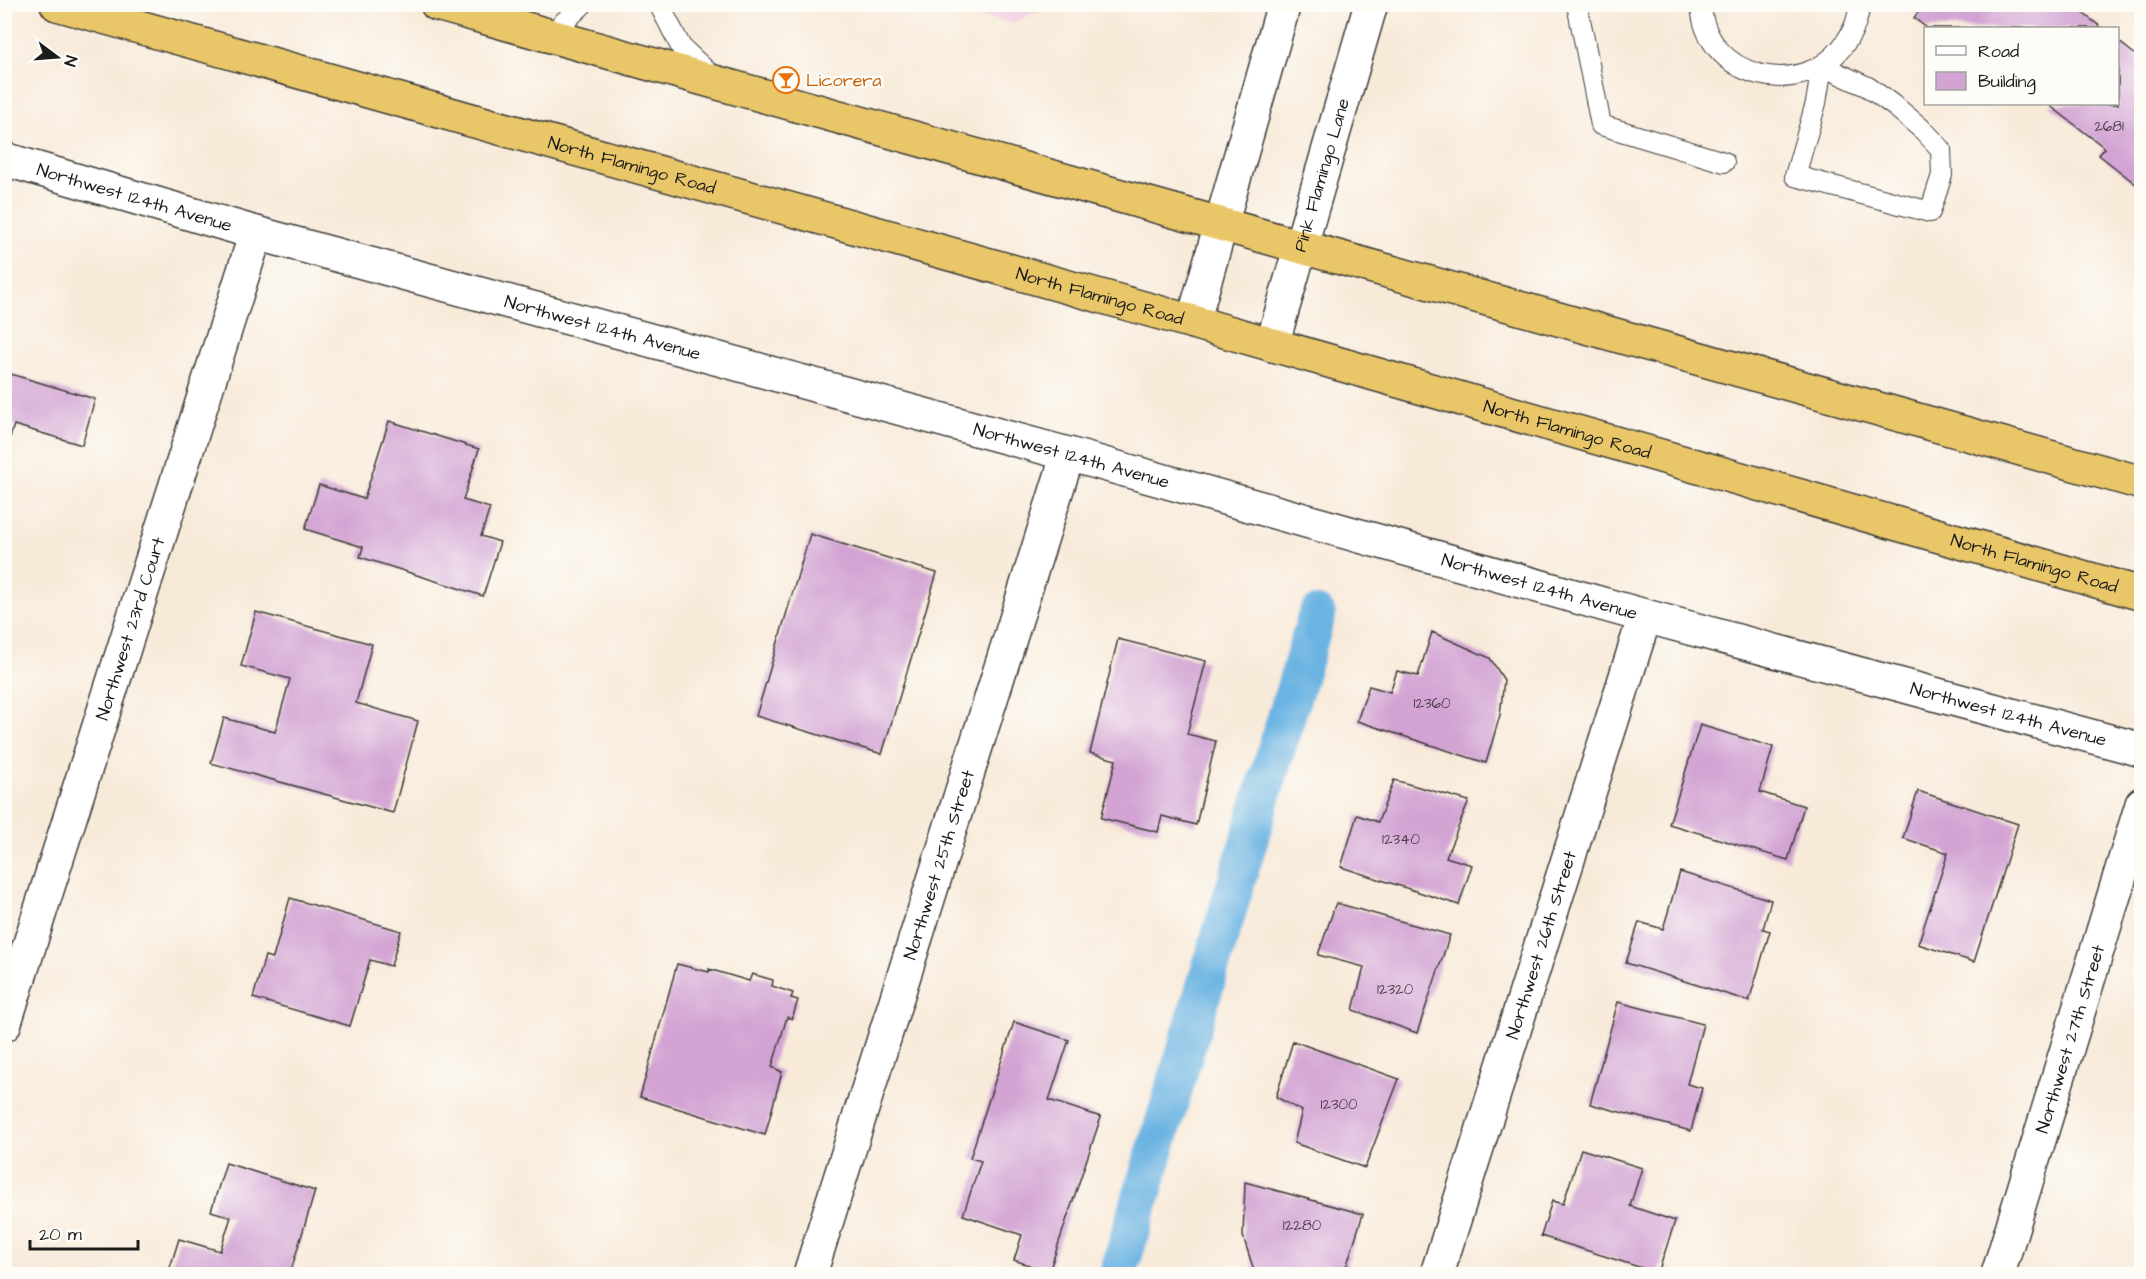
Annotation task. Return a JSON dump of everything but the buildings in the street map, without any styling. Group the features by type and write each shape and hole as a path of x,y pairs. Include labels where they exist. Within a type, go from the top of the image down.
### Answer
{"highway":[{"name":"North Flamingo Road","path":"57,4 1193,322 2142,594"},
{"path":"437,4 2142,483"}],"street":[{"path":"1193,322 1284,4"},
{"name":"Pink Flamingo Lane","path":"1272,345 1371,4"},
{"name":"Northwest 124th Avenue","path":"4,159 256,233 1068,454 1645,616 2142,750"},
{"name":"Northwest 23rd Court","path":"4,1025 256,233"},
{"name":"Northwest 25th Street","path":"810,1275 1068,454"},
{"name":"Northwest 26th Street","path":"1437,1275 1645,616"},
{"name":"Northwest 27th Street","path":"1998,1275 2142,804"}],"lane":[{"path":"549,36 583,4"},
{"path":"659,4 681,47 720,84"},
{"path":"1576,4 1602,125 1724,162"},
{"path":"1701,4 1707,30 1719,50 1736,65 1756,75 1779,78 1801,75 1822,66 1839,51 1852,33 1859,4"},
{"path":"1822,66 1868,87 1923,130 1941,149 1942,175 1930,212 1796,176 1816,103 1822,66"}],"shaded area":[{"path":"935,5 1053,5 1012,23"}],"waterway":[{"path":"1118,1274 1317,615"}],"place":[{"name":"Licorera","path":"786,80"}]}
